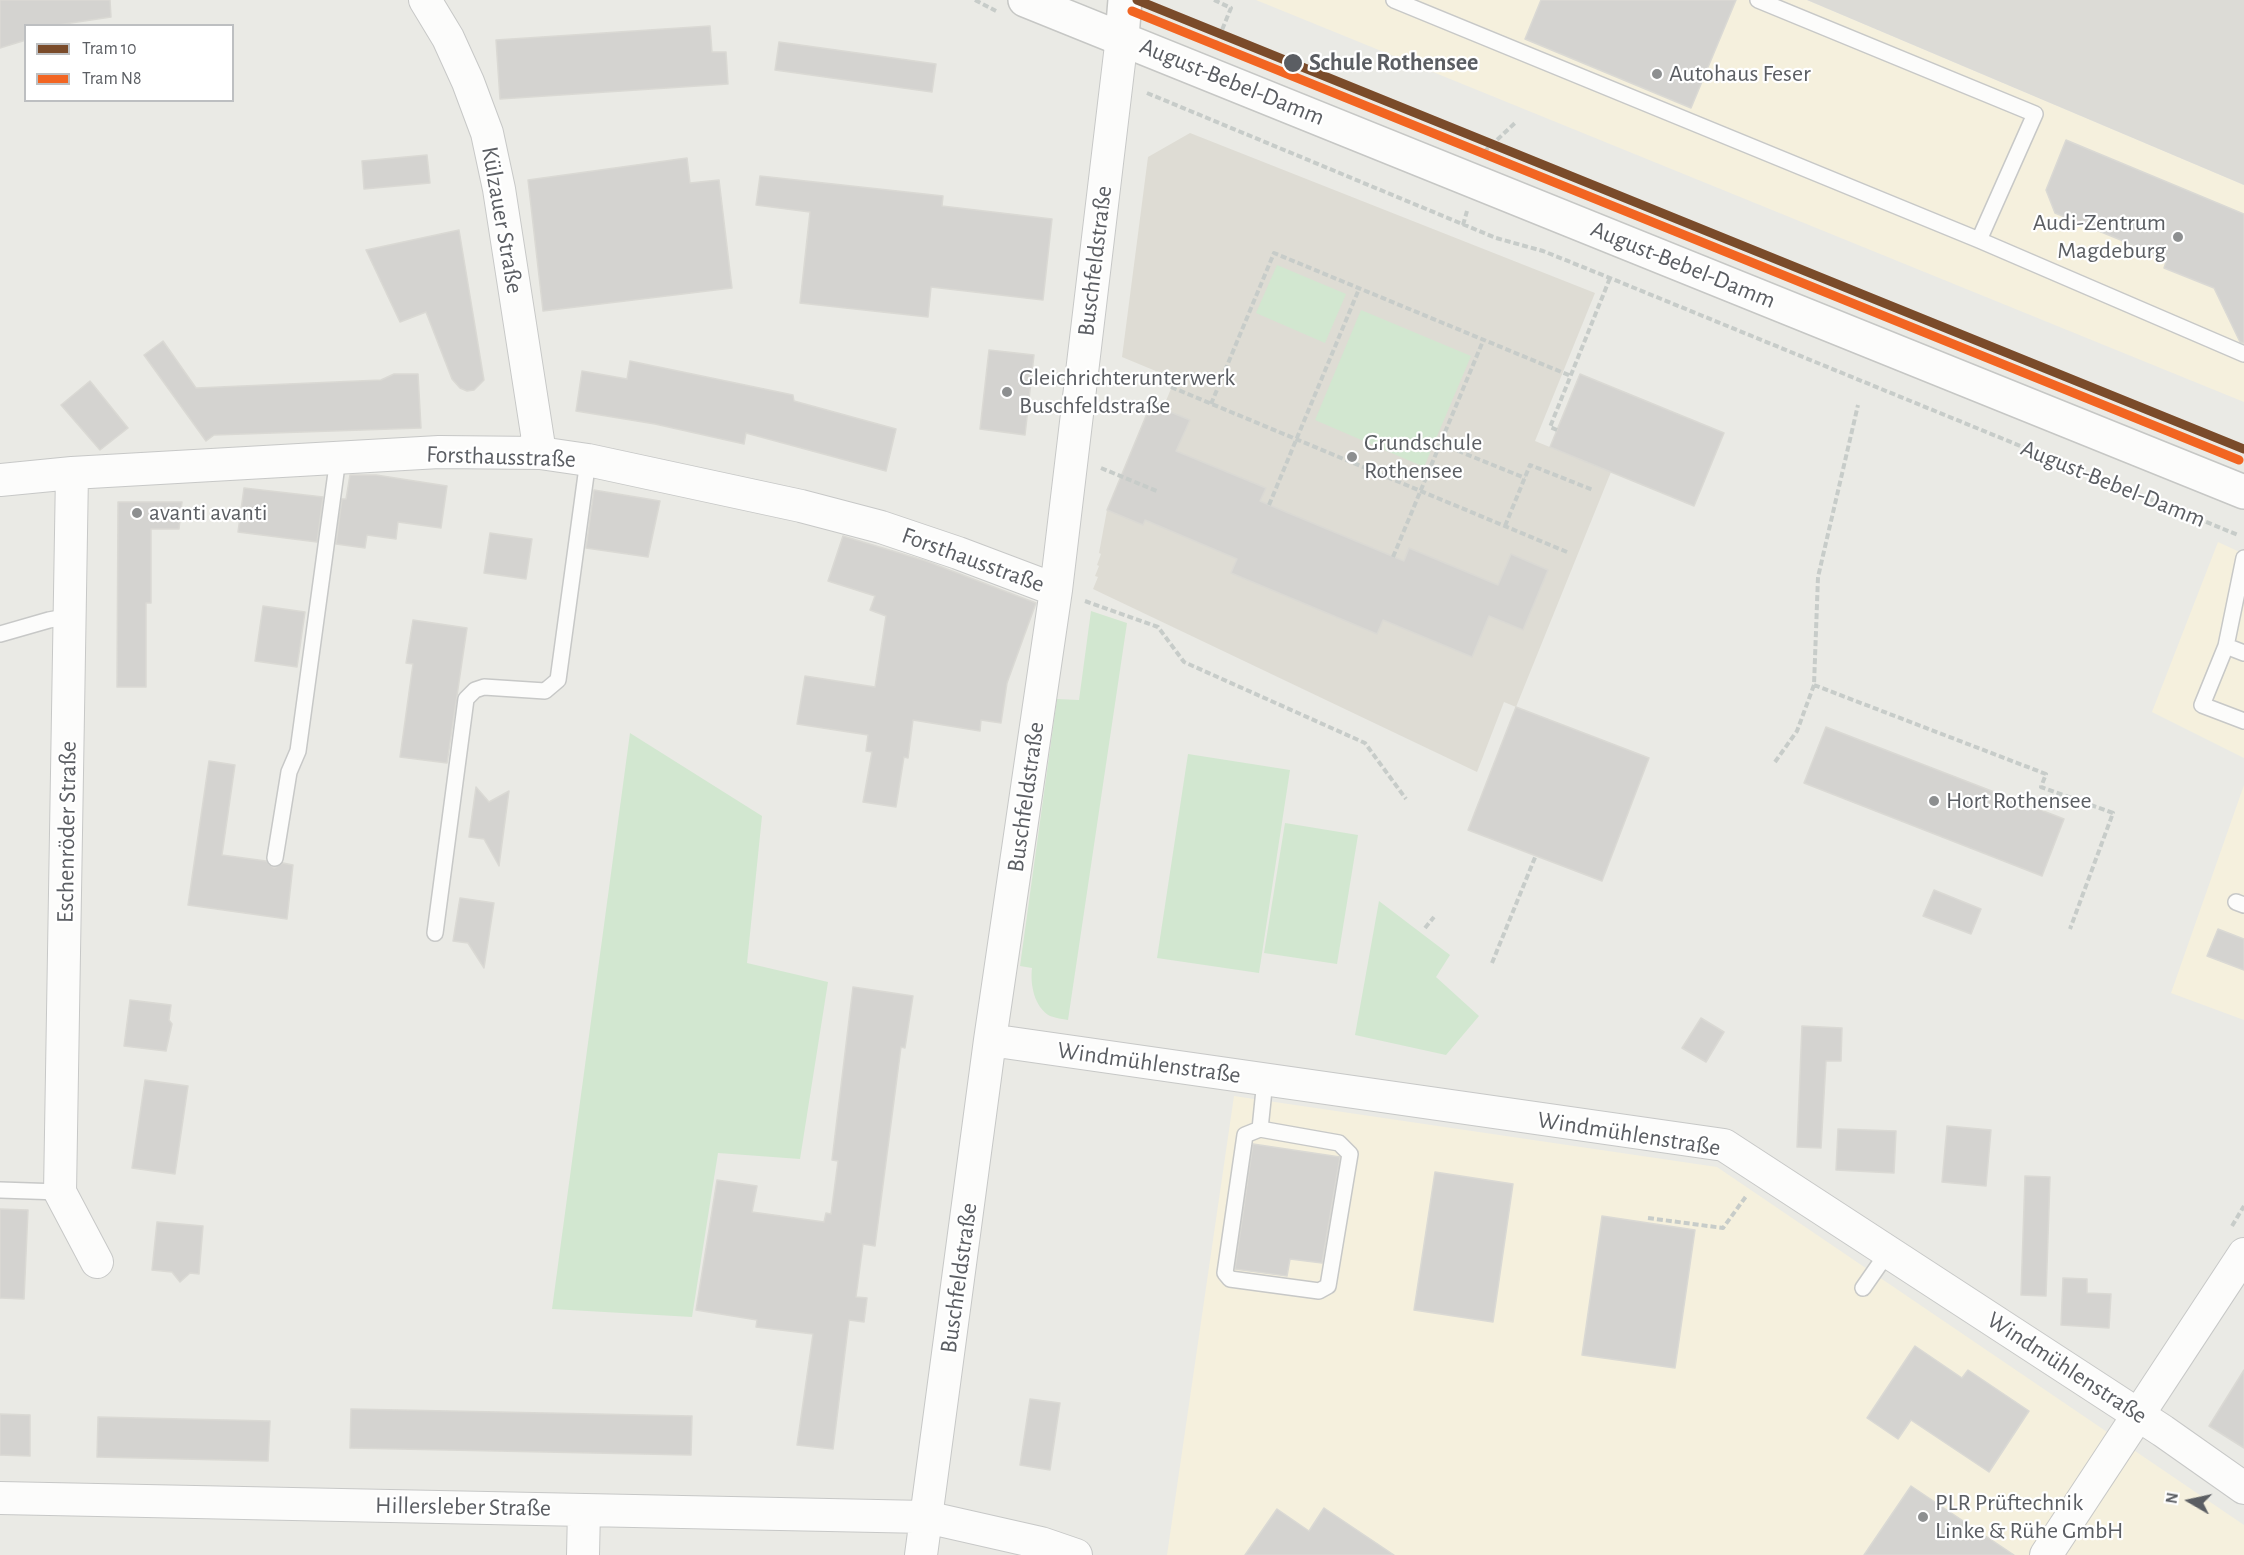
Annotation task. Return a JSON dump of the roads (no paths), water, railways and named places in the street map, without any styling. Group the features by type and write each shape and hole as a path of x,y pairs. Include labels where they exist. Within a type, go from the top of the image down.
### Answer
{"main road":[{"name":"August-Bebel-Damm","path":"1024,0 1122,37 2244,492"},
{"name":"August-Bebel-Damm","path":"1072,0 1122,37"},
{"path":"1122,37 1125,0"}],"street":[{"name":"Külzauer Straße","path":"424,0 448,38 487,133 501,200 540,453"},
{"name":"Buschfeldstraße","path":"921,1555 990,1040 1056,590 1122,37"},
{"name":"Forsthausstraße","path":"1,477 439,452 540,453 588,460 801,506 881,527 949,549 1056,590"},
{"name":"Eschenröder Straße","path":"72,473 60,1192 98,1262"},
{"name":"Windmühlenstraße","path":"990,1040 1724,1145 2139,1416 2244,1488"},
{"path":"2046,1555 2139,1416 2158,1381 2244,1254"},
{"name":"Hillersleber Straße","path":"0,1498 926,1517 1041,1543 1076,1555"},
{"path":"583,1555 584,1510"}],"lane":[{"path":"1394,0 1979,240 2244,354"},
{"path":"1758,0 2035,114 1979,240"},
{"path":"275,858 289,772 298,751 338,458"},
{"path":"435,933 465,703 472,692 484,687 540,692 550,689 558,680 588,460"},
{"path":"2244,558 2226,646 2202,705 2244,721"},
{"path":"0,634 71,616"},
{"path":"2226,646 2244,654"},
{"path":"1260,1129 1265,1080"},
{"path":"1260,1129 1339,1143 1350,1154 1328,1286 1319,1291 1230,1280 1225,1273 1245,1135 1260,1129"},
{"path":"0,1190 60,1192"},
{"path":"1863,1288 1888,1252"}],"tram line":[{"name":"10","path":"1137,0 2244,449"},
{"name":"N8","path":"1132,11 2239,460"}],"place":[{"name":"Schule Rothensee","path":"1293,63"},
{"name":"Autohaus Feser","path":"1657,74"},
{"name":"Audi-Zentrum Magdeburg","path":"2178,237"},
{"name":"Gleichrichterunterwerk Buschfeldstraße","path":"1007,392"},
{"name":"Grundschule Rothensee","path":"1352,457"},
{"name":"avanti avanti","path":"137,513"},
{"name":"Hort Rothensee","path":"1934,801"},
{"name":"PLR Prüftechnik Linke & Rühe GmbH","path":"1923,1517"}]}
